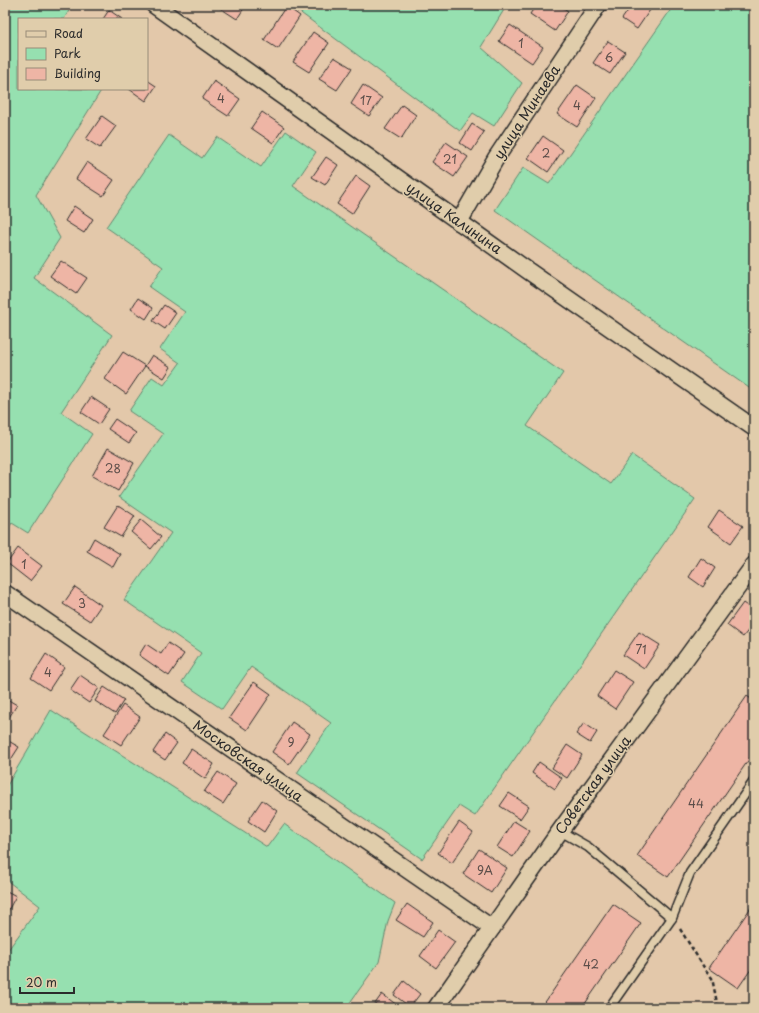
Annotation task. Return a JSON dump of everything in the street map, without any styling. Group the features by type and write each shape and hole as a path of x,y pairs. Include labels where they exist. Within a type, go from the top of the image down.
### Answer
{"street":[{"name":"улица Калинина","path":"154,5 459,222 754,428"},
{"name":"улица Минаева","path":"459,222 496,158 598,5"},
{"name":"Советская улица","path":"436,1008 560,831 754,565"},
{"name":"Московская улица","path":"5,593 492,928"}],"lane":[{"path":"609,1008 672,918 690,873 754,781"},
{"path":"560,831 588,847 672,918"}],"path":[{"path":"672,918 712,978 718,1008"}],"green space":[{"path":"5,5 63,5 70,9 65,18 18,18 18,90 101,90 36,195 60,238 34,278 112,335 61,412 92,434 28,533 12,523 5,533"},
{"path":"290,5 507,5 481,47 522,83 494,126 473,113 460,131"},
{"path":"674,5 754,5 754,388 752,390 495,210 523,168 549,184"},
{"path":"286,131 316,152 293,186 563,373 527,426 611,484 632,455 695,499 475,816 459,806 422,859 297,773 331,723 251,667 222,709 182,682 201,653 124,600 171,533 119,497 163,434 129,411 152,377 164,385 180,363 160,349 185,312 149,287 163,267 106,227 169,135 202,158 217,137 261,167"},
{"path":"51,710 267,847 284,824 395,903 388,921 379,962 346,1008 5,1008 5,954 40,906 5,879 5,789"}],"building":[{"path":"222,5 246,5 237,19 220,8"},
{"path":"536,5 559,5 568,11 555,31 530,14"},
{"path":"632,5 642,5 650,10 637,29 622,19"},
{"path":"286,6 300,16 278,49 264,40"},
{"path":"109,10 121,18 104,18"},
{"path":"510,25 543,47 532,63 499,41"},
{"path":"313,32 329,43 309,72 293,62"},
{"path":"608,41 625,52 610,74 593,63"},
{"path":"334,57 352,68 337,90 319,79"},
{"path":"148,81 156,86 146,101 130,90 148,90"},
{"path":"214,81 240,99 228,116 202,99"},
{"path":"363,85 382,98 369,116 351,104"},
{"path":"577,85 596,98 577,127 557,114"},
{"path":"402,105 416,115 401,139 385,129"},
{"path":"262,112 284,127 273,143 251,128"},
{"path":"102,116 116,126 100,148 86,139"},
{"path":"472,124 484,132 472,151 460,143"},
{"path":"543,136 563,150 548,172 528,158"},
{"path":"446,142 468,157 454,177 432,162"},
{"path":"326,157 338,165 325,185 312,177"},
{"path":"87,162 114,180 103,196 76,179"},
{"path":"356,176 370,186 352,214 337,204"},
{"path":"74,206 93,219 84,233 65,221"},
{"path":"61,261 87,278 76,294 50,276"},
{"path":"138,298 153,308 146,319 131,309"},
{"path":"164,305 176,313 165,329 153,321"},
{"path":"123,352 145,366 126,394 105,379"},
{"path":"152,355 171,367 164,378 145,366"},
{"path":"91,397 109,409 99,424 81,412"},
{"path":"115,419 136,433 129,443 108,429"},
{"path":"108,448 134,463 118,491 92,476"},
{"path":"118,505 135,516 121,537 104,527"},
{"path":"719,510 743,526 731,543 708,527"},
{"path":"141,520 161,537 151,549 131,532"},
{"path":"94,538 120,554 113,567 87,551"},
{"path":"18,548 42,566 30,581 7,563"},
{"path":"701,558 715,568 703,587 689,577"},
{"path":"75,587 101,605 90,621 63,604"},
{"path":"743,603 754,611 754,623 743,637 727,625"},
{"path":"5,626 9,629 5,635"},
{"path":"639,632 660,645 644,669 623,655"},
{"path":"168,643 184,654 169,676 139,655 146,644 161,654"},
{"path":"46,654 64,667 49,690 31,678"},
{"path":"614,670 633,682 615,709 597,696"},
{"path":"80,675 99,688 89,703 70,690"},
{"path":"254,682 271,694 247,730 229,718"},
{"path":"104,687 124,700 115,714 95,701"},
{"path":"747,696 754,701 754,752 668,877 637,856"},
{"path":"5,698 17,705 6,722 5,722"},
{"path":"123,705 140,717 121,745 104,734"},
{"path":"292,722 310,734 289,764 272,752"},
{"path":"584,723 597,732 590,743 576,734"},
{"path":"165,734 177,743 165,760 153,752"},
{"path":"5,739 19,747 10,761 5,758"},
{"path":"567,745 582,755 567,778 552,768"},
{"path":"191,749 214,764 205,779 182,763"},
{"path":"539,762 562,778 555,789 532,773"},
{"path":"218,772 236,784 223,804 204,792"},
{"path":"509,793 529,806 520,819 500,806"},
{"path":"262,800 277,811 264,832 248,821"},
{"path":"514,821 530,831 513,857 497,847"},
{"path":"459,822 473,832 452,863 438,853"},
{"path":"479,849 507,868 491,893 463,874"},
{"path":"5,890 16,896 5,916"},
{"path":"754,903 754,965 738,988 709,968"},
{"path":"407,904 433,922 423,937 396,920"},
{"path":"613,904 641,923 582,1008 541,1008"},
{"path":"438,930 455,942 436,968 420,956"},
{"path":"404,981 420,994 410,1007 394,995"},
{"path":"382,994 401,1008 372,1008"}]}
